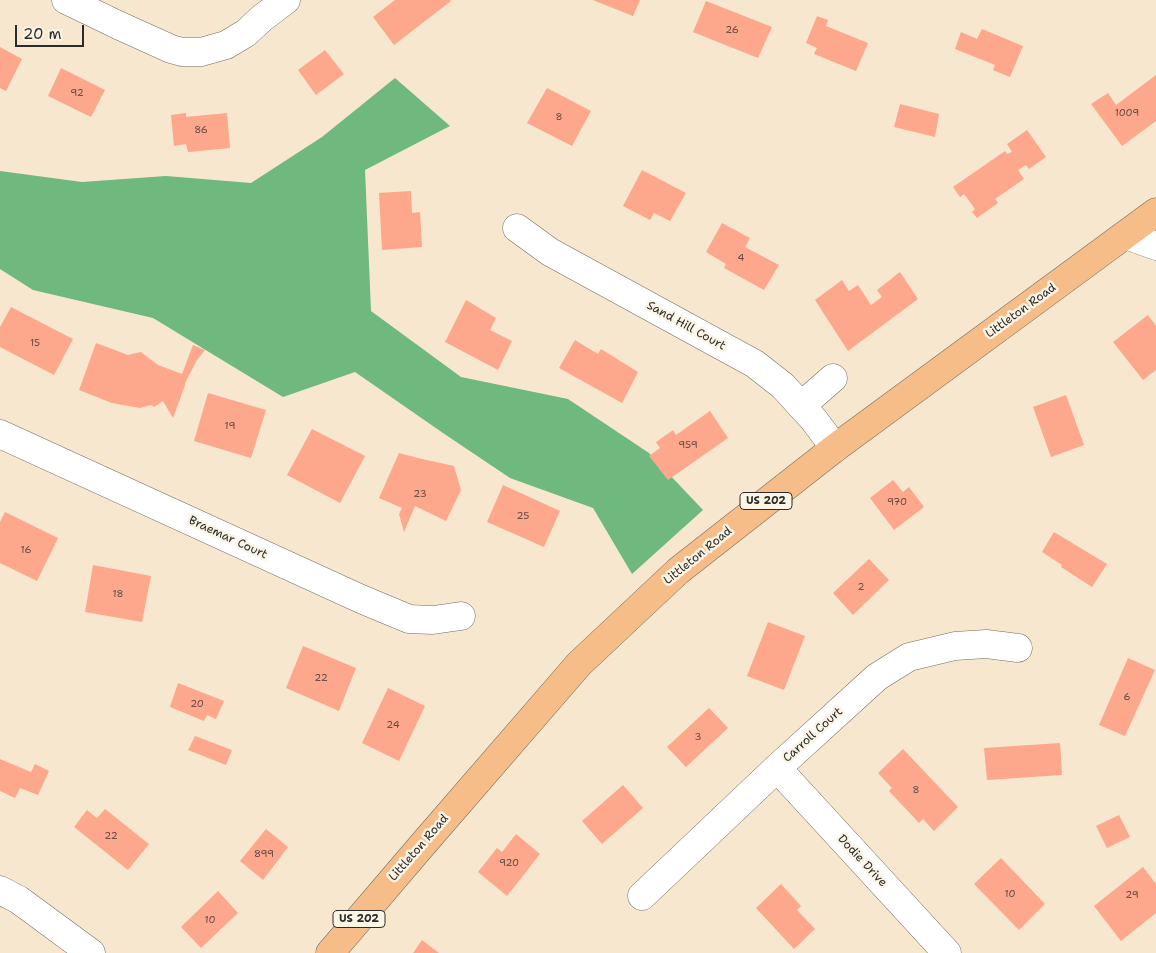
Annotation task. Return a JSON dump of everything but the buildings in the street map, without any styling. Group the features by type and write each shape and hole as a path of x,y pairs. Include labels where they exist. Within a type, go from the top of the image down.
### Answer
{"main road":[{"name":"Littleton Road","path":"330,953 430,835 580,664 678,571 835,448 1156,212"}],"street":[{"path":"66,0 172,49 182,52 201,52 226,45 246,33 286,0"},
{"name":"Sand Hill Court","path":"516,228 550,252 755,364 783,386 814,420 835,448"},
{"path":"1126,234 1156,246"},
{"path":"801,406 833,378"},
{"name":"Braemar Court","path":"0,434 361,599 409,619 433,620 461,616"},
{"name":"Carroll Court","path":"642,896 777,768 877,677 909,657 955,646 986,644 1018,648"},
{"name":"Dodie Drive","path":"777,768 948,953"},
{"path":"0,890 19,900 91,953"}],"green space":[{"path":"395,78 450,126 365,170 371,311 461,377 568,399 649,453 703,510 632,574 593,508 510,478 355,372 283,397 153,318 33,290 0,269 0,171 82,182 166,176 251,183 322,137"}]}
